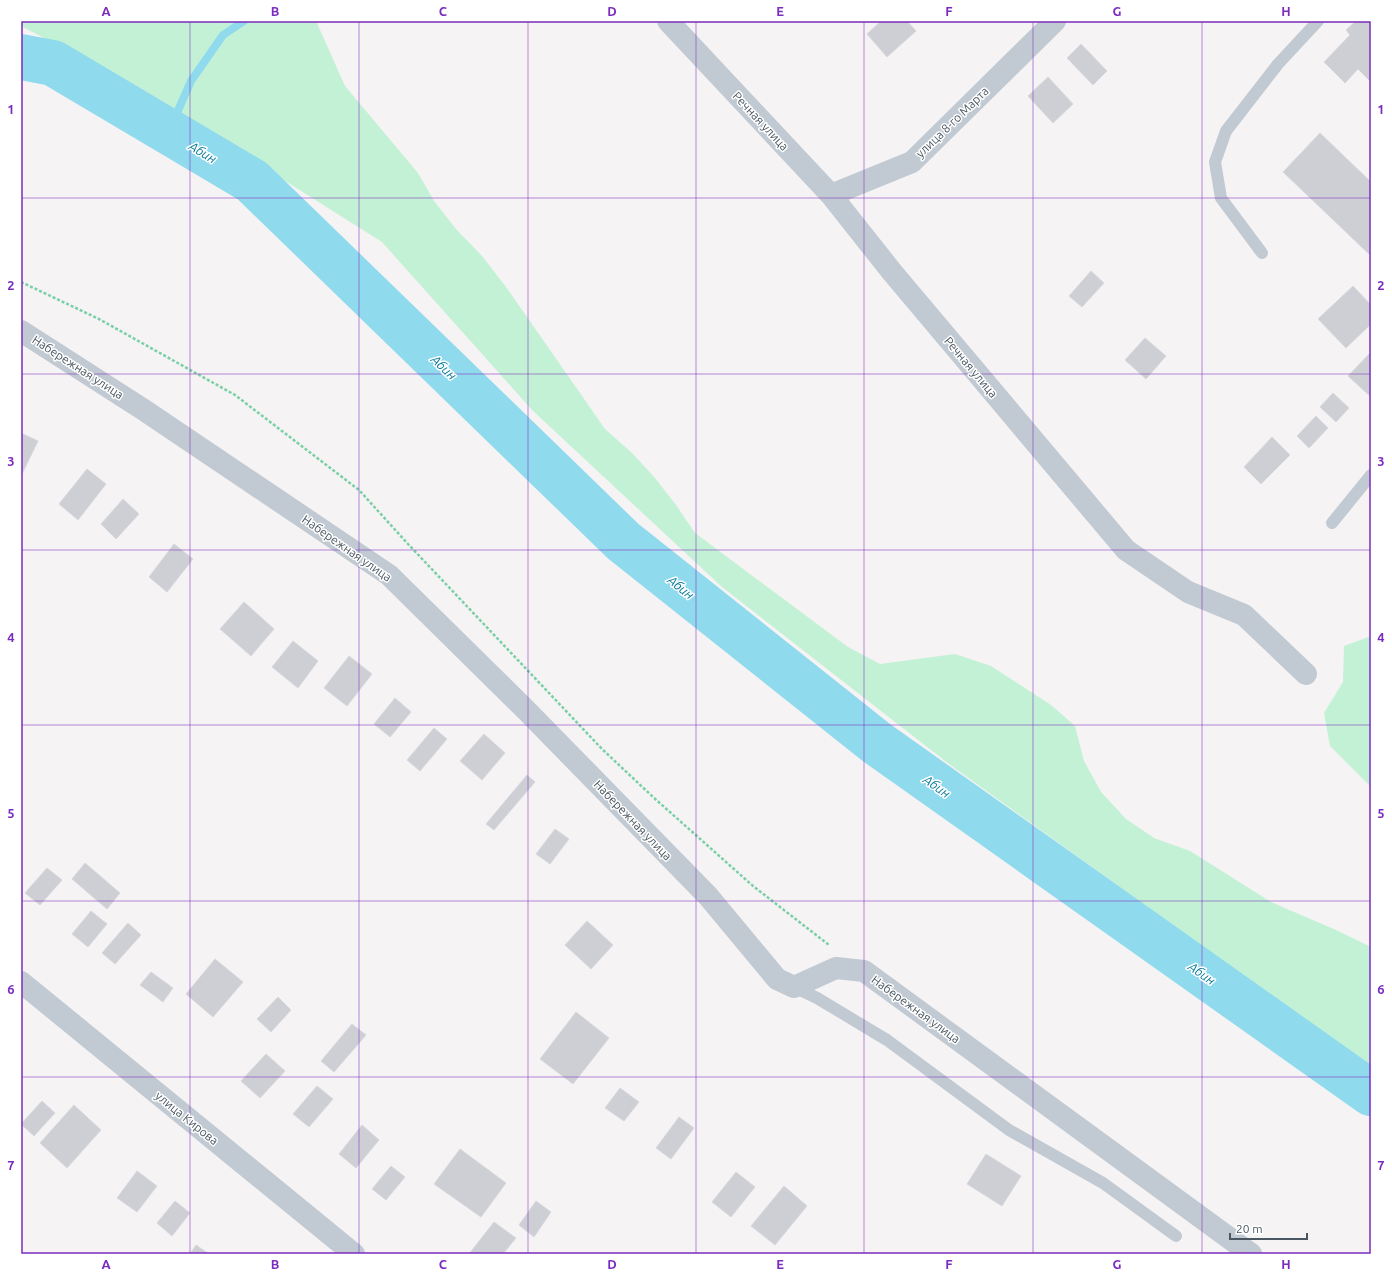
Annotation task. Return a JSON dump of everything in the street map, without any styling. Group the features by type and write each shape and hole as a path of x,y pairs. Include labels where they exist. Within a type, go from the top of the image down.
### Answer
{"street":[{"name":"Речная улица","path":"668,21 831,195 892,272 1126,550 1188,592 1244,615 1306,674"},
{"name":"улица 8-го Марта","path":"831,195 912,162 1055,21"},
{"name":"Набережная улица","path":"21,331 144,410 389,575 532,716 708,896 777,979 794,987 836,968 864,971 1251,1254"},
{"name":"улица Кирова","path":"21,982 354,1254"}],"lane":[{"path":"1262,253 1221,198 1215,162 1226,131 1278,64 1318,21"},
{"path":"1332,523 1371,475"},
{"path":"794,987 817,998 887,1040 1009,1130 1103,1183 1176,1236"}],"green space":[{"path":"21,21 316,21 345,86 418,173 434,201 456,229 482,256 506,287 605,429 632,453 655,478 695,533 848,647 880,664 955,654 991,666 1051,705 1075,726 1084,761 1101,792 1126,819 1154,838 1190,851 1271,902 1371,947 1371,1066 949,764 722,587 532,410 382,242 127,81 21,26"},
{"path":"1371,636 1371,787 1330,746 1324,713 1343,682 1344,646"}],"building":[{"path":"881,21 907,21 916,31 887,57 867,34"},
{"path":"1356,21 1371,21 1371,82 1358,69 1345,83 1324,62 1350,35 1346,30"},
{"path":"1081,44 1107,71 1093,85 1067,58"},
{"path":"1048,77 1073,104 1053,123 1028,96"},
{"path":"1320,133 1371,182 1371,256 1283,172"},
{"path":"1091,271 1104,283 1082,307 1069,296"},
{"path":"1353,286 1371,305 1371,324 1346,348 1318,319"},
{"path":"1145,338 1166,356 1146,379 1125,360"},
{"path":"1371,352 1371,397 1348,376"},
{"path":"1333,393 1349,408 1336,422 1320,407"},
{"path":"1316,416 1328,428 1309,448 1297,436"},
{"path":"21,433 38,441 22,474 21,473"},
{"path":"1272,437 1290,455 1261,484 1244,467"},
{"path":"87,469 106,484 78,520 59,504"},
{"path":"123,499 139,514 116,539 101,524"},
{"path":"174,544 193,559 167,592 149,577"},
{"path":"244,602 274,629 251,656 220,629"},
{"path":"293,641 318,661 298,688 272,667"},
{"path":"349,656 372,674 347,706 324,688"},
{"path":"395,698 411,712 390,737 374,724"},
{"path":"434,728 447,739 420,771 407,760"},
{"path":"484,734 505,753 482,780 460,761"},
{"path":"527,775 535,782 494,830 486,824"},
{"path":"555,829 569,839 550,864 536,854"},
{"path":"85,863 120,893 107,909 72,879"},
{"path":"47,868 62,880 40,905 25,893"},
{"path":"91,911 107,924 88,947 72,934"},
{"path":"587,921 613,945 591,969 565,945"},
{"path":"128,923 141,935 115,964 102,953"},
{"path":"215,959 243,982 213,1017 186,994"},
{"path":"151,972 173,988 163,1002 140,985"},
{"path":"278,997 291,1010 271,1032 257,1019"},
{"path":"576,1012 609,1038 573,1084 540,1059"},
{"path":"352,1024 366,1035 334,1072 321,1061"},
{"path":"266,1054 285,1071 260,1098 241,1081"},
{"path":"317,1086 333,1099 309,1127 293,1114"},
{"path":"620,1088 639,1102 624,1121 605,1108"},
{"path":"42,1101 55,1113 34,1136 21,1124"},
{"path":"74,1105 101,1130 67,1168 40,1143"},
{"path":"679,1117 694,1128 671,1159 656,1148"},
{"path":"362,1125 379,1140 356,1168 339,1154"},
{"path":"460,1149 506,1183 481,1217 434,1184"},
{"path":"986,1154 1021,1176 1002,1206 967,1184"},
{"path":"391,1166 405,1177 386,1200 372,1189"},
{"path":"137,1171 157,1186 137,1212 117,1198"},
{"path":"736,1172 755,1187 731,1217 712,1202"},
{"path":"784,1186 807,1206 775,1245 751,1226"},
{"path":"175,1201 190,1213 172,1236 157,1223"},
{"path":"536,1201 551,1212 534,1237 519,1225"},
{"path":"494,1222 516,1238 503,1254 469,1254"},
{"path":"196,1245 209,1254 190,1254"}],"waterway":[{"path":"169,131 191,81 223,35 244,21"},
{"name":"Абин","path":"21,57 53,63 252,181 623,541 877,743 1371,1093"}]}
